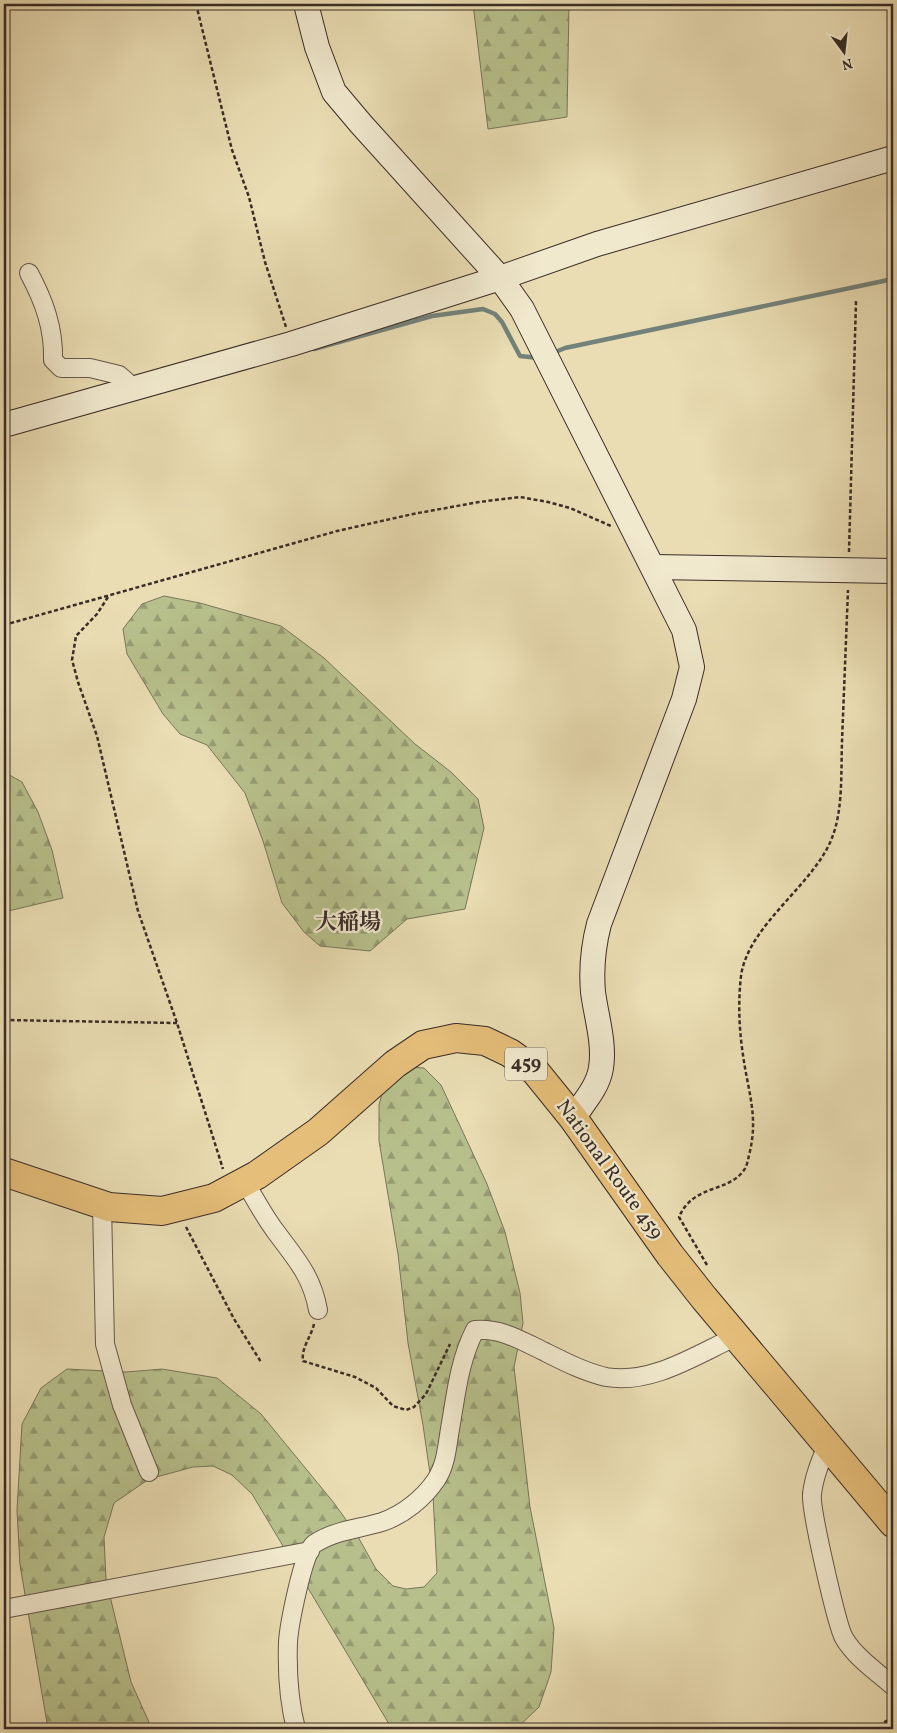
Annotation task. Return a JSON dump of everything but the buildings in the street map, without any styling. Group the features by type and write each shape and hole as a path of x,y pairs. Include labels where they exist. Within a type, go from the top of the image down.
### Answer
{"highway":[{"name":"National Route 459","path":"4,1172 102,1205 162,1211 214,1198 238,1186 318,1132 395,1064 423,1045 456,1038 485,1041 536,1071 573,1118 670,1255 735,1336 893,1523"}],"street":[{"path":"306,4 316,46 334,92 500,278 536,334 684,630 692,667 684,699 599,924 592,950 593,990 601,1046 601,1068 594,1088 573,1118"},
{"path":"4,425 291,344 500,278 597,244 893,158"},
{"path":"29,273 43,301 54,341 53,360 61,368 90,368 118,375 134,388"},
{"path":"653,567 893,572"},
{"path":"238,1186 261,1210 305,1272 314,1290 318,1310"},
{"path":"102,1205 105,1344 122,1405 149,1472"},
{"path":"296,1729 290,1699 288,1641 300,1574 312,1545 339,1531 383,1522 403,1512 422,1497 436,1479 445,1460 461,1362 475,1330 487,1329 511,1335 571,1366 606,1377 632,1378 656,1373 679,1364 735,1336"},
{"path":"828,1444 816,1472 811,1506 838,1618 844,1638 868,1665 893,1686"},
{"path":"4,1609 310,1551"}],"path":[{"path":"196,4 232,150 249,198 265,262 291,344"},
{"path":"707,1266 680,1216 684,1205 700,1193 732,1181 745,1169 750,1151 755,1129 739,1019 741,973 753,946 785,901 820,862 834,834 841,788 856,301"},
{"path":"4,625 337,531 479,502 520,497 570,508 607,526 632,524"},
{"path":"109,595 97,614 76,636 72,660 97,736 138,911 177,1024 238,1186"},
{"path":"4,1020 177,1024"},
{"path":"176,1208 234,1319 261,1362"},
{"path":"318,1310 311,1336 301,1353 303,1361 355,1377 376,1388 393,1406 406,1410 414,1407 426,1394 447,1348 461,1334 475,1330"},
{"path":"873,1729 893,1717"}],"green space":[{"path":"473,4 569,4 567,117 488,129"},
{"path":"164,596 200,603 281,626 324,658 415,744 451,772 478,799 484,828 465,909 407,919 370,951 320,946 304,932 282,903 263,841 245,793 207,745 180,734 163,714 127,654 123,629 142,604"},
{"path":"4,772 22,782 38,812 52,850 63,898 4,912"},
{"path":"410,1067 424,1068 441,1085 487,1184 505,1232 520,1293 523,1323 514,1367 530,1507 554,1628 551,1672 539,1707 516,1729 392,1729 252,1494 232,1475 213,1466 193,1467 149,1479 114,1503 104,1537 106,1580 131,1682 152,1729 48,1729 20,1565 17,1510 22,1424 41,1388 67,1369 126,1372 162,1369 217,1378 261,1414 334,1503 357,1535 376,1569 393,1586 406,1589 424,1587 437,1573 433,1495 408,1343 398,1254 379,1141 379,1105 386,1079"}],"waterway":[{"path":"553,353 565,348 893,279"},
{"path":"314,349 432,316 483,309 495,314 502,322 520,356 539,358"}],"district":[{"name":"大稲場","path":"348,923"}]}
